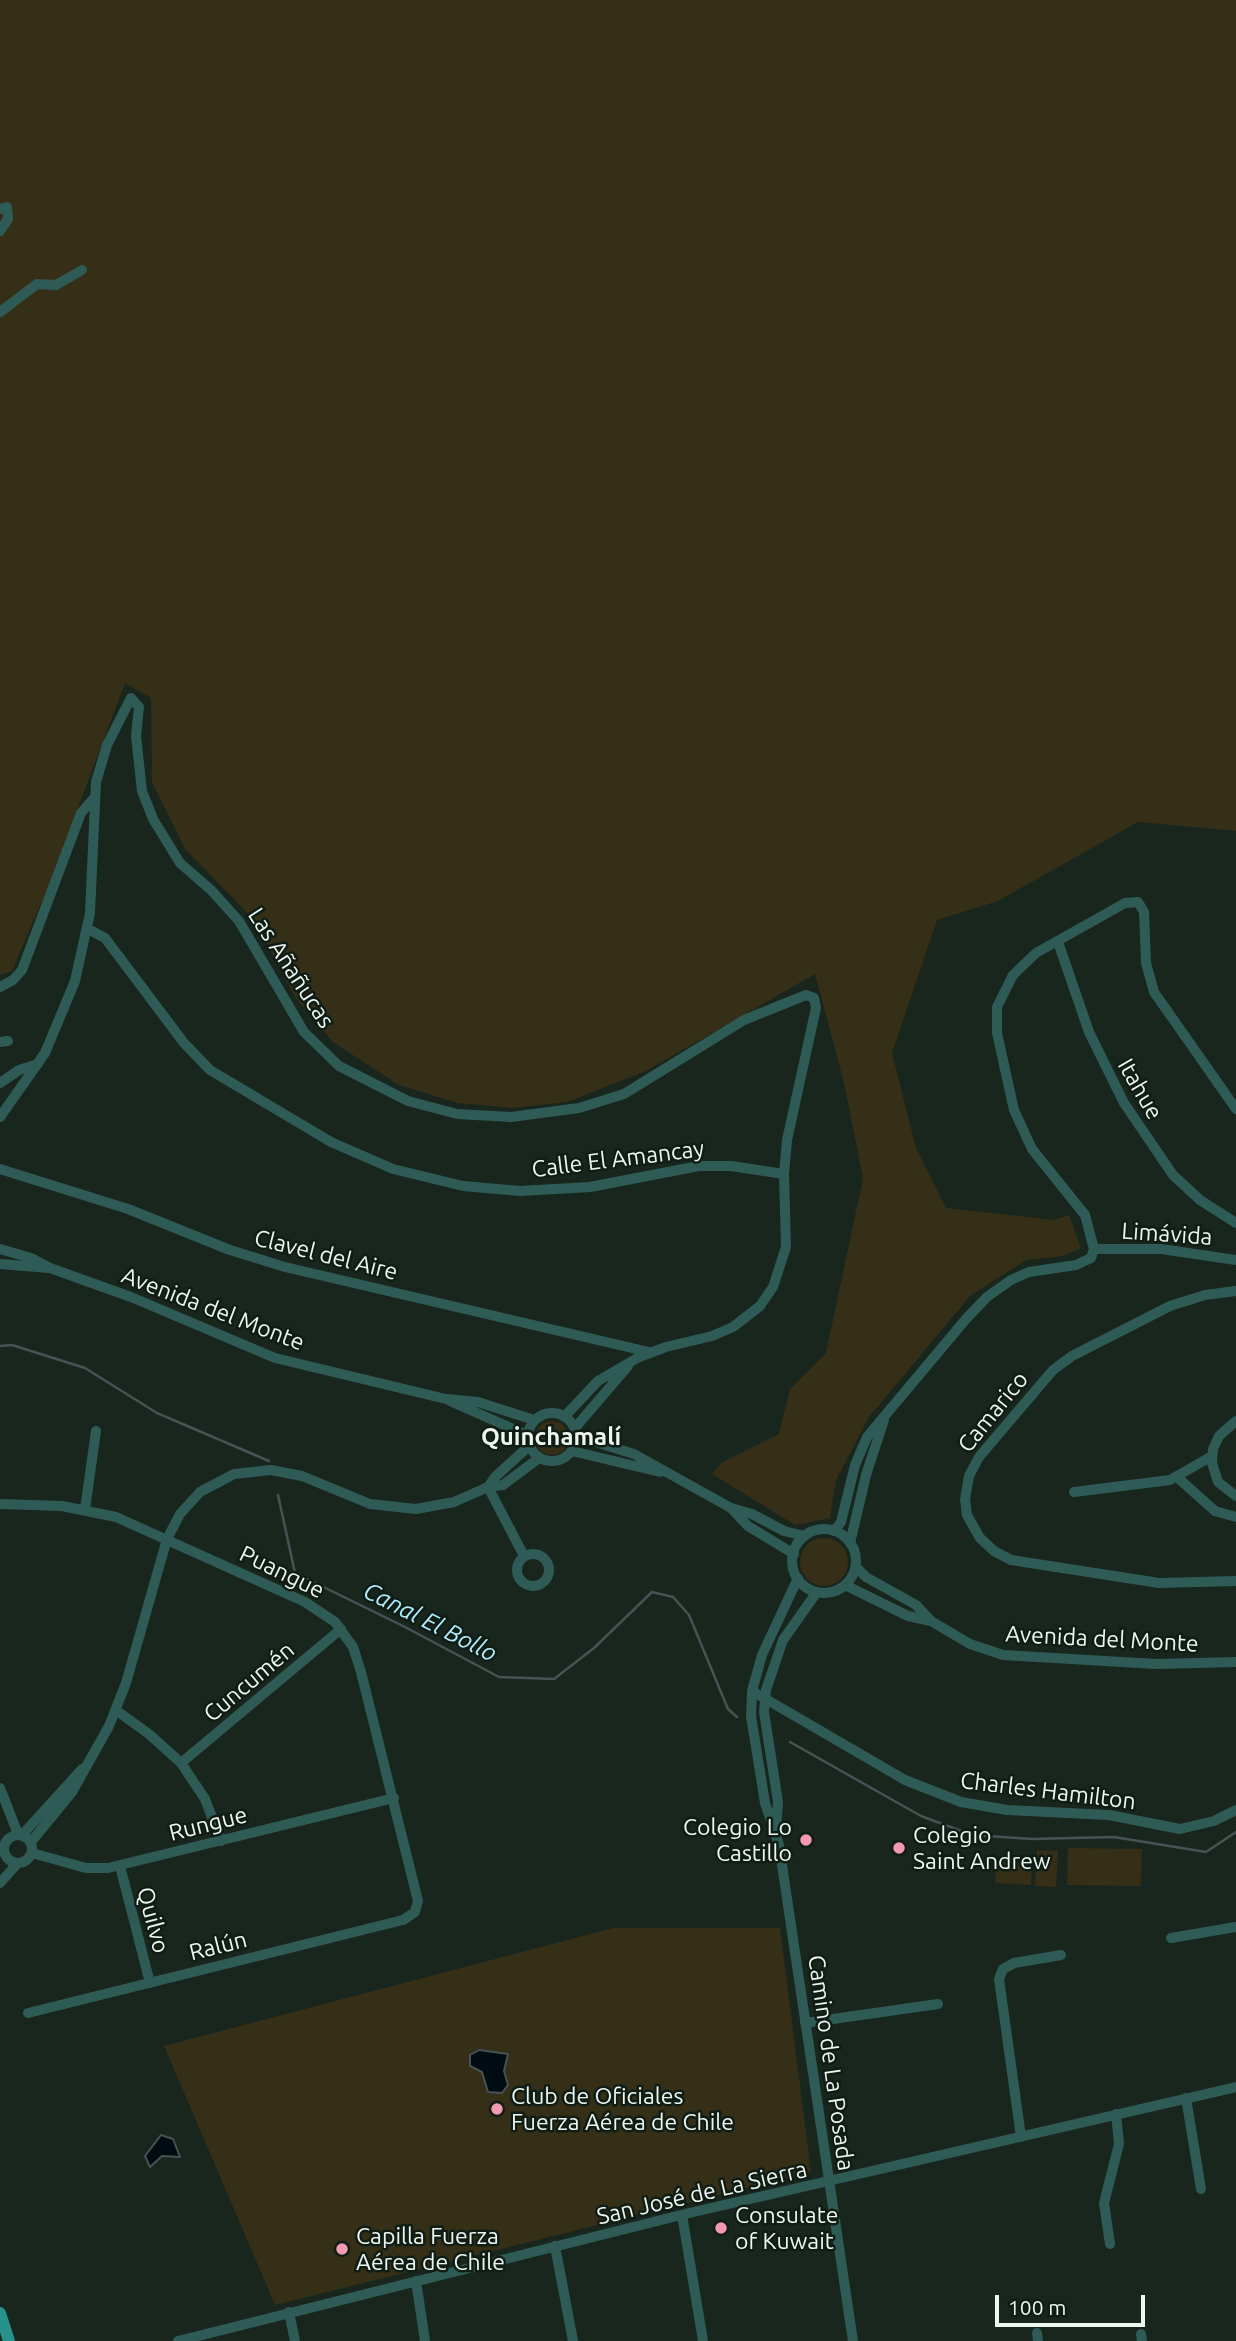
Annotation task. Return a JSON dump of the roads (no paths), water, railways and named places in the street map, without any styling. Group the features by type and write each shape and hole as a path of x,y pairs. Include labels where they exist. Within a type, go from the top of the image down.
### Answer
{"main road":[{"path":"0,2313 9,2341"}],"street":[{"path":"0,209 7,207 8,219 0,231"},
{"path":"0,312 37,284 56,285 82,270"},
{"name":"Las Añañucas","path":"94,798 103,756 131,698 139,706 136,736 142,791 153,819 180,863 211,890 239,921 304,1032 339,1066 399,1097 471,1115 511,1117 579,1108 624,1094 744,1020 806,995 814,998 816,1008 790,1118 784,1174"},
{"path":"0,1117 38,1064 69,999 89,929 94,798"},
{"path":"0,987 13,980 22,970 80,813 94,798"},
{"path":"834,1531 840,1524 858,1454 867,1437 885,1420 987,1297 1029,1272 1054,1270 1091,1258 1094,1249 1084,1215 1032,1149 1014,1110 997,1033 997,1007 1013,975 1036,953 1129,901 1143,906 1146,964 1154,992 1236,1109"},
{"name":"Calle El Amancay","path":"89,929 105,938 184,1043 210,1070 331,1142 393,1169 463,1186 528,1191 590,1187 699,1166 731,1166 784,1174"},
{"name":"Itahue","path":"1059,942 1075,997 1097,1051 1150,1145 1190,1193 1236,1223"},
{"path":"0,1083 19,1070 38,1064"},
{"name":"Clavel del Aire","path":"0,1169 139,1213 230,1250 285,1267 649,1352"},
{"path":"565,1416 598,1381 649,1352 723,1332 752,1314 767,1297 782,1268 786,1247 784,1174"},
{"name":"Limávida","path":"1094,1249 1161,1249 1236,1259"},
{"name":"Avenida del Monte","path":"0,1250 31,1258 50,1268 120,1293 275,1357 446,1399 478,1402 534,1420"},
{"name":"Avenida del Monte","path":"0,1264 50,1268"},
{"name":"Camarico","path":"1236,1290 1170,1307 1072,1356 1053,1370 979,1457 969,1476 965,1499 970,1522 980,1538 994,1551 1012,1560 1159,1583 1236,1581"},
{"path":"572,1451 575,1432 630,1363"},
{"name":"Avenida del Monte","path":"446,1399 528,1441"},
{"path":"488,1487 528,1441 534,1420 545,1413 565,1416 575,1432 634,1454 731,1508 752,1514 784,1531 805,1536"},
{"path":"850,1542 834,1531 819,1530 805,1536 794,1554 793,1564 798,1578 817,1592 829,1593 845,1585 856,1567 850,1542 861,1492 885,1420"},
{"path":"1236,1421 1219,1436 1212,1456 1218,1482 1236,1496"},
{"path":"85,1509 96,1431"},
{"path":"528,1441 539,1458"},
{"path":"0,1883 17,1864 26,1861 32,1847 67,1799 117,1710 167,1539 180,1514 200,1492 246,1471 293,1473 360,1501 393,1508 442,1505 488,1487 507,1483 539,1458 557,1461 572,1451 664,1472"},
{"path":"1074,1493 1177,1477 1212,1456"},
{"path":"1177,1477 1215,1511 1236,1517"},
{"path":"488,1487 524,1556"},
{"name":"Puangue","path":"0,1503 85,1509 128,1522 305,1602 328,1616 341,1629 357,1657 418,1897 415,1912"},
{"path":"731,1508 748,1526 794,1554"},
{"name":"Avenida del Monte","path":"856,1567 866,1577 916,1605 931,1621 970,1644 1015,1657 1168,1664 1236,1662"},
{"name":"Camino de La Posada","path":"798,1578 762,1655 752,1691 751,1716 765,1803 776,1833 853,2341"},
{"name":"Avenida del Monte","path":"845,1585 908,1616 931,1621"},
{"name":"Camino de La Posada","path":"776,1833 778,1802 766,1732 765,1698 771,1671 783,1640 817,1592"},
{"name":"Cuncumén","path":"181,1763 341,1629"},
{"name":"Charles Hamilton","path":"752,1691 905,1780 961,1802 1007,1810 1109,1815 1180,1829 1195,1828 1236,1810"},
{"path":"117,1710 181,1763 205,1799 221,1841"},
{"path":"6,1841 20,1835 58,1791 85,1766"},
{"path":"0,1788 20,1835 32,1847"},
{"name":"Rungue","path":"32,1847 86,1868 120,1867 394,1798"},
{"path":"0,1831 6,1841 2,1857 17,1864"},
{"name":"Quilvo","path":"120,1867 150,1983"},
{"name":"Ralún","path":"28,2013 404,1920 415,1912"},
{"path":"1171,1938 1236,1927"},
{"path":"1021,2137 999,1979 1003,1969 1014,1963 1061,1955"},
{"path":"805,2023 938,2004"},
{"name":"San José de La Sierra","path":"178,2341 682,2215 1236,2087"},
{"path":"1186,2098 1201,2189"},
{"path":"1110,2244 1104,2203 1119,2144 1116,2114"},
{"path":"682,2215 703,2341"},
{"path":"555,2246 573,2341"},
{"path":"416,2281 425,2341"},
{"path":"289,2312 295,2341"}],"waterway":[{"name":"Canal El Bollo","path":"0,1346 12,1345 85,1368 157,1413 269,1461"},
{"name":"Canal El Bollo","path":"278,1495 295,1573 499,1677 554,1679 594,1648 652,1592 673,1597 689,1615 728,1709 737,1717"},
{"name":"Canal El Bollo","path":"790,1742 921,1816 972,1835 1032,1839 1114,1837 1206,1852 1236,1832"}],"place":[{"name":"Colegio Lo Castillo","path":"806,1840"},
{"name":"Colegio Saint Andrew","path":"899,1848"},
{"name":"Club de Oficiales Fuerza Aérea de Chile","path":"497,2109"},
{"name":"Consulate of Kuwait","path":"721,2228"},
{"name":"Capilla Fuerza Aérea de Chile","path":"342,2249"}],"district":[{"name":"Quinchamalí","path":"551,1437"}]}
